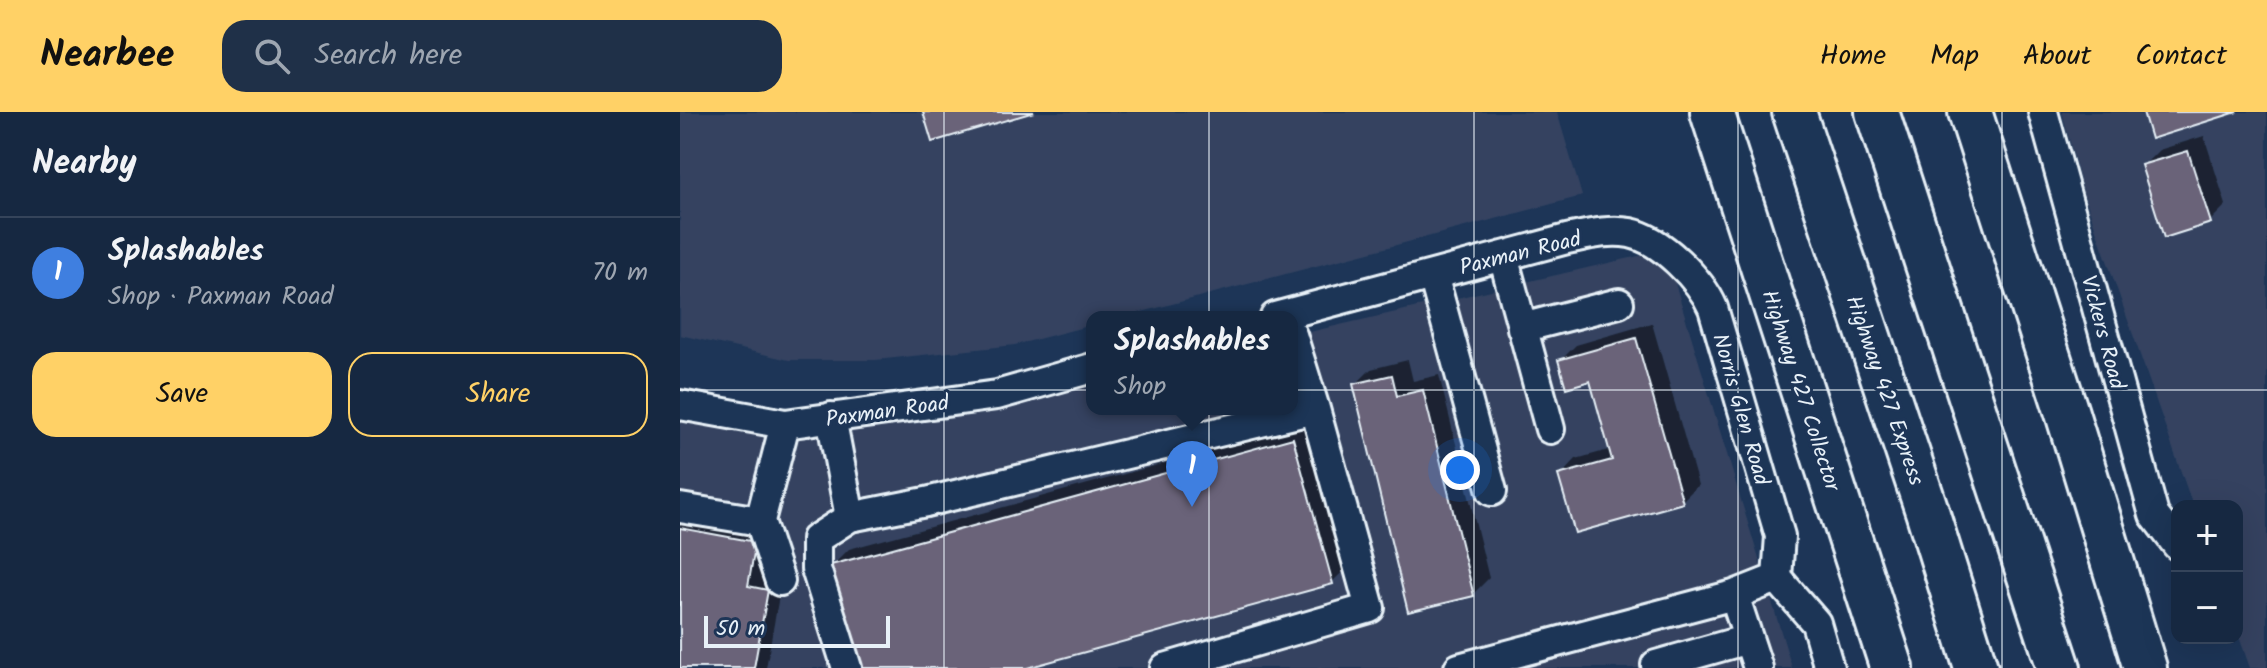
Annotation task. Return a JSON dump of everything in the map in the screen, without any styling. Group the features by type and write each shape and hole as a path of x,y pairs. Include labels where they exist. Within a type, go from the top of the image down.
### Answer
{"highway":[{"name":"Highway 427 Collector","path":"1712,112 1892,668"},
{"name":"Highway 427 Express","path":"1794,112 1976,668"},
{"path":"1877,112 2059,668"},
{"path":"1970,112 2145,668"}],"street":[{"name":"Vickers Road","path":"2043,112 2154,515 2171,537"},
{"name":"Paxman Road","path":"1298,317 1433,275 1567,239 1615,232 1633,233 1669,254"},
{"name":"Norris Glen Road","path":"1669,254 1705,291 1713,308 1780,536 1777,578"},
{"path":"1503,256 1550,429"},
{"path":"1433,275 1492,491"},
{"path":"1522,328 1619,303"},
{"path":"1165,668 1370,608 1315,409 1298,359"},
{"name":"Paxman Road","path":"680,405 785,424 997,395 1086,370"},
{"path":"1298,413 1315,409"},
{"path":"847,668 816,569 816,539 850,517 942,499 1290,415"},
{"path":"831,417 850,517"},
{"path":"780,581 760,521 785,424"},
{"path":"680,508 760,521"},
{"path":"1459,668 1734,595 1777,578 1816,623 1829,668"},
{"path":"1734,595 1758,668"},
{"path":"1656,665 1748,639"}],"shaded area":[{"path":"680,112 1557,112 1582,196 1146,311 1086,311 1086,327 1015,345 876,360 789,360 680,335"},
{"path":"2062,112 2267,112 2267,668 2250,668 2242,644 2243,500 2191,500 2083,192"},
{"path":"1665,250 1792,668 680,668 680,419 706,426 913,424 1086,383 1086,415 1298,415 1298,335"}],"building":[{"path":"923,112 1034,112 932,142"},
{"path":"2143,112 2237,112 2151,139"},
{"path":"2188,151 2211,223 2164,238 2141,165"},
{"path":"1636,338 1683,503 1575,533 1558,475 1612,460 1590,381 1566,388 1558,360"},
{"path":"1392,375 1397,396 1423,390 1474,596 1408,612 1353,384"},
{"path":"1293,438 1333,584 1027,668 859,668 831,565"},
{"path":"680,528 756,542 748,586 768,590 754,668 680,668"}],"place":[{"name":"Splashables","path":"1192,507"}]}
